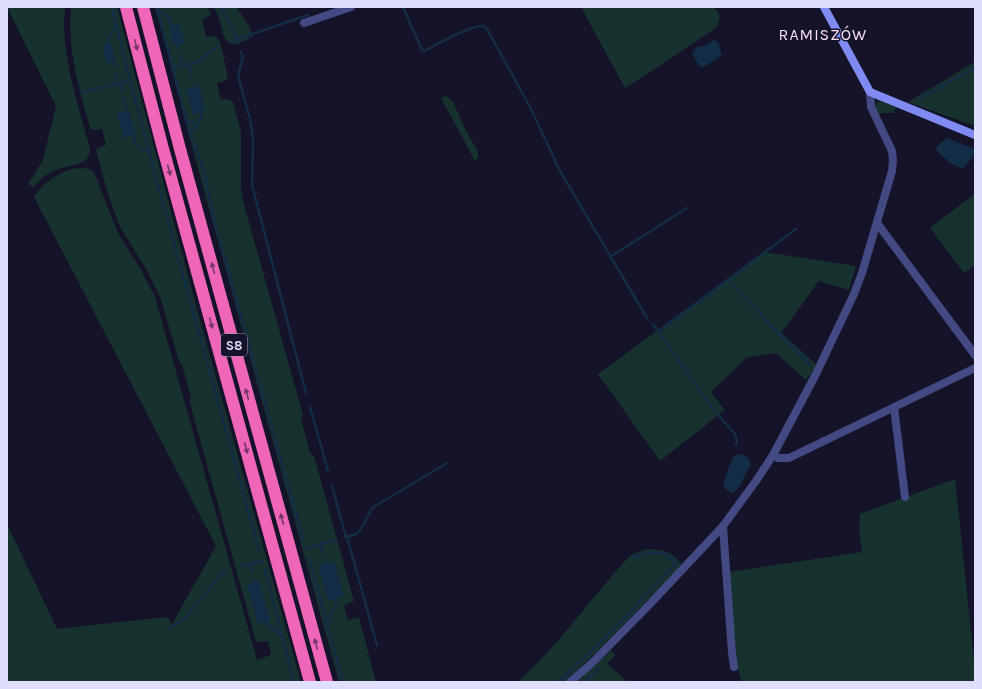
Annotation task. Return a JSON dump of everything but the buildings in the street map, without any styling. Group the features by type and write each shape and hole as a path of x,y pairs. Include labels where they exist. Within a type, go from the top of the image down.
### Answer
{"highway":[{"name":"S8","path":"126,7 160,138 310,682"},
{"name":"S8","path":"143,7 180,149 327,682"}],"street":[{"path":"304,23 351,7"},
{"path":"570,682 590,664 644,609 723,526 756,481 773,455 854,294 877,223 892,171 893,160 892,151 871,107 870,92 824,7"},
{"path":"870,92 975,134"},
{"path":"877,223 975,355"},
{"path":"773,455 778,458 789,458 975,368"},
{"path":"894,407 905,497"},
{"path":"723,526 730,639 734,667"}],"green space":[{"path":"7,7 65,7 65,43 71,79 90,149 89,155 82,162 50,172 34,187 28,184 43,160 56,106"},
{"path":"71,7 117,7 196,306 301,682 7,682 7,524 57,629 167,617 172,624 216,546 34,197 45,184 53,178 61,173 78,168 87,169 94,172 119,235 140,268 155,297 257,660 271,655 268,641 256,641 194,418 190,402 191,397 183,368 178,358 161,299 146,269 119,225 107,191 96,150 106,145 102,129 92,130 90,128 72,53 70,23"},
{"path":"155,7 207,7 211,13 210,16 202,19 206,37 216,36 220,42 228,77 225,81 217,83 221,100 227,99 233,102 241,132 241,189 243,201 303,415 301,419 310,453 314,456 354,601 344,605 348,620 359,617 376,682 339,682"},
{"path":"214,7 236,7 249,26 253,37 235,44 228,42 224,36"},
{"path":"581,7 714,7 720,16 717,27 625,88"},
{"path":"975,62 975,126 908,102"},
{"path":"445,96 453,102 465,129 478,152 478,158 475,161 441,98"},
{"path":"880,100 896,106 894,113 883,113 878,115 875,105"},
{"path":"973,195 975,196 975,265 964,273 930,228"},
{"path":"764,252 856,266 849,290 819,281 781,333 817,365 806,380 776,353 747,357 711,392 725,410 660,461 598,374"},
{"path":"955,479 975,669 975,682 742,682 734,655 728,572 862,552 859,528 860,514"},
{"path":"646,549 661,550 674,556 681,564 679,568 601,648 564,682 518,682 548,652 630,556"},
{"path":"611,650 615,655 607,664 628,682 577,682"}],"water":[{"path":"179,24 185,43 174,46 169,27"},
{"path":"714,40 718,43 722,55 704,67 699,66 692,54 696,48 706,45"},
{"path":"111,43 116,61 107,63 102,46"},
{"path":"199,86 206,111 193,115 186,89"},
{"path":"128,110 136,134 124,138 117,113"},
{"path":"947,138 975,150 975,155 963,168 952,164 936,150 937,146"},
{"path":"740,454 747,457 751,464 739,487 733,493 726,490 723,485 734,456"},
{"path":"334,561 344,596 328,601 318,566"},
{"path":"259,581 270,620 258,624 247,585"}],"waterway":[{"path":"112,7 161,196 259,550"},
{"path":"157,7 190,134 202,164 215,223 303,539"},
{"path":"221,7 237,39"},
{"path":"403,7 422,50 424,51 471,28 484,26 487,29 531,109 560,171 647,318"},
{"path":"157,9 168,17 172,26"},
{"path":"232,41 308,15"},
{"path":"109,44 108,39 116,24"},
{"path":"177,45 178,49"},
{"path":"172,69 197,62 218,46"},
{"path":"241,52 243,57 238,76 250,119 253,141 252,185 306,393"},
{"path":"180,56 183,66"},
{"path":"113,61 114,66"},
{"path":"189,64 192,75"},
{"path":"919,99 975,68"},
{"path":"116,73 118,84"},
{"path":"83,92 131,80"},
{"path":"120,83 122,90"},
{"path":"124,98 126,110"},
{"path":"191,134 202,115 201,113"},
{"path":"188,120 197,124"},
{"path":"133,135 135,144 149,153"},
{"path":"610,257 687,208"},
{"path":"659,331 796,229"},
{"path":"727,280 810,365"},
{"path":"653,324 712,408 735,434 737,441 736,445"},
{"path":"310,407 328,471"},
{"path":"345,537 356,534 361,529 372,508 447,463"},
{"path":"332,486 346,537"},
{"path":"347,537 377,645"},
{"path":"305,549 335,540"},
{"path":"321,545 323,553"},
{"path":"559,682 612,631 676,564 667,555 662,553 644,554 633,558"},
{"path":"309,558 343,682"},
{"path":"325,560 327,564"},
{"path":"240,566 262,561"},
{"path":"250,564 252,572"},
{"path":"265,570 294,682"},
{"path":"169,629 187,616 223,572 227,571"},
{"path":"327,624 337,602 336,599"},
{"path":"266,621 268,625 281,635"},
{"path":"585,682 600,668"}],"district":[{"name":"RAMISZÓW","path":"823,34"}]}
